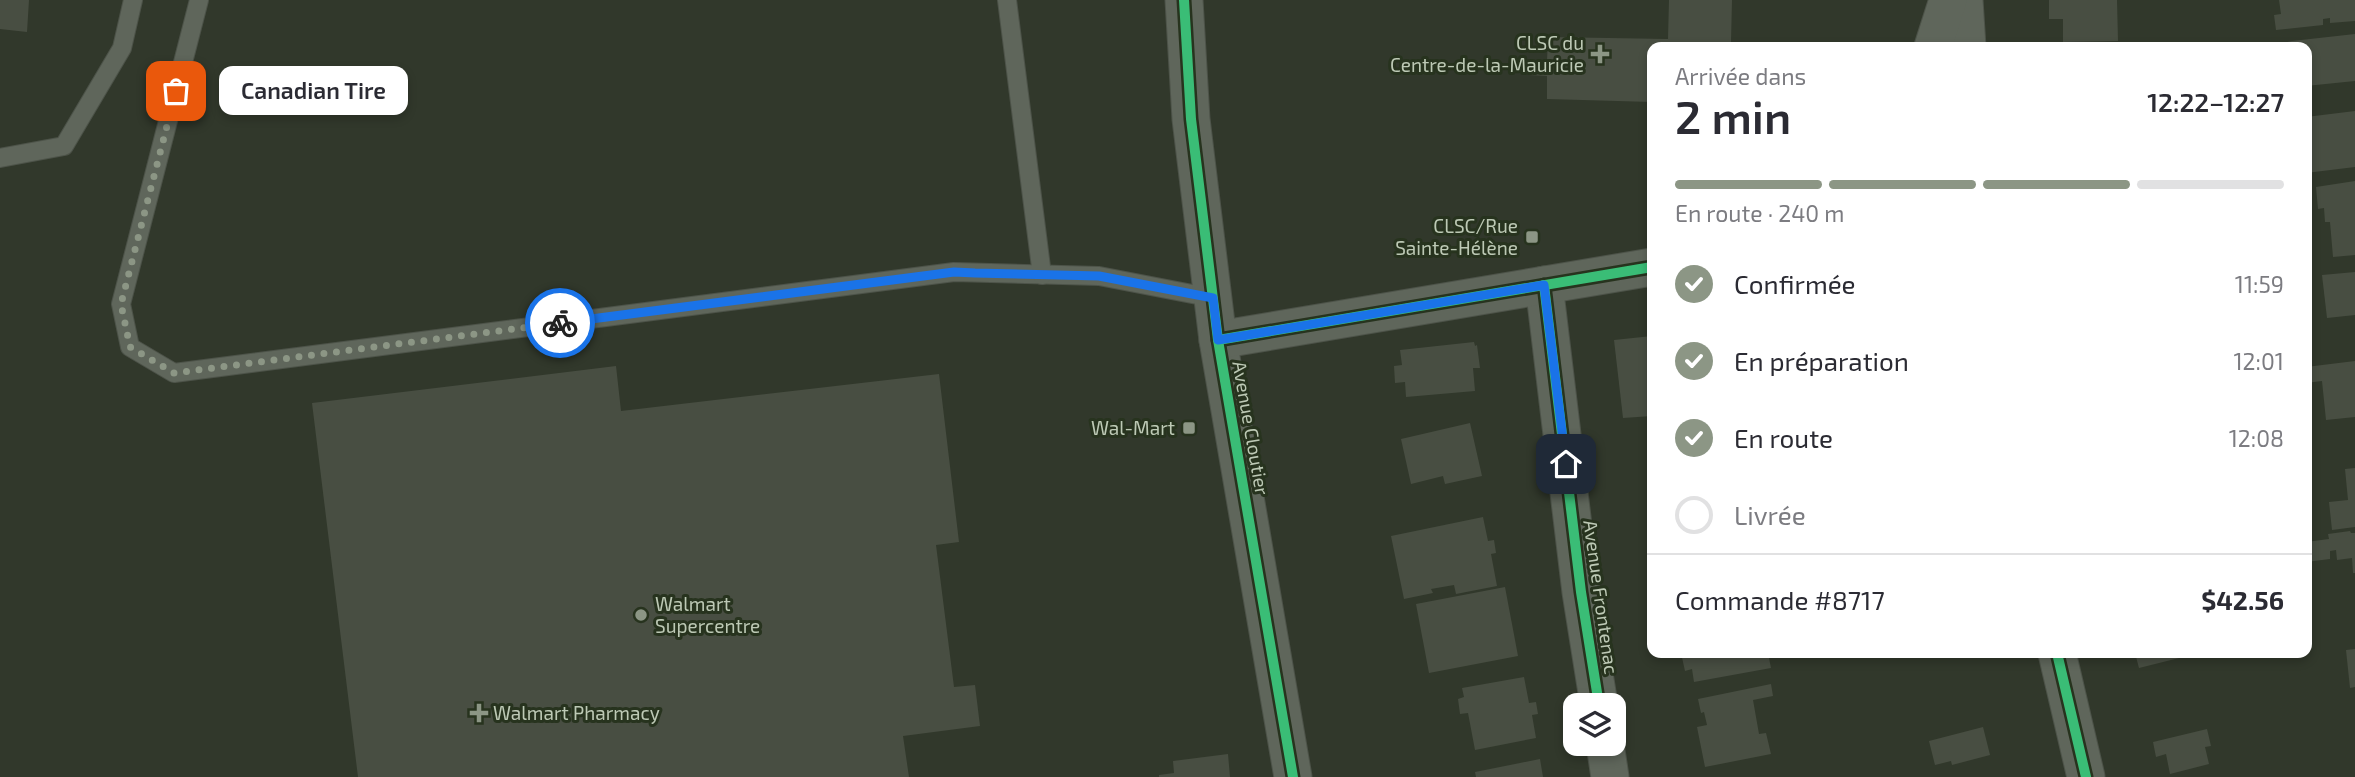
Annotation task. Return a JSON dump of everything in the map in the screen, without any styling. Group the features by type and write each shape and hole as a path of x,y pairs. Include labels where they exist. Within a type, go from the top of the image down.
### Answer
{"street":[{"name":"Avenue Cloutier","path":"1184,0 1191,119 1218,340 1293,777"},
{"path":"1935,42 1948,0"},
{"path":"1964,0 1967,42"},
{"path":"1218,340 1647,268"},
{"name":"Avenue Frontenac","path":"1544,285 1581,592 1597,693"},
{"path":"2058,658 2086,777"},
{"path":"1607,756 1610,777"}],"lane":[{"path":"0,158 64,146 122,48 133,0"},
{"path":"199,0 121,304 130,347 174,373 954,272 1099,276 1213,298"},
{"path":"1007,0 1042,275"}],"building":[{"path":"0,0 29,0 27,32 0,29"},
{"name":"CLSC du Centre-de-la-Mauricie","path":"1669,0 1732,0 1731,42 1647,42 1647,102 1547,99 1547,76 1529,75 1530,60 1547,61 1548,37 1668,39"},
{"path":"2049,0 2117,0 2118,41 2063,42 2063,19 2049,19"},
{"path":"2279,0 2355,0 2355,21 2330,23 2330,18 2323,19 2323,25 2276,30 2274,15 2281,14"},
{"path":"2355,34 2355,81 2312,85 2312,42 2288,42"},
{"path":"2355,111 2355,167 2312,172 2312,116"},
{"path":"2355,181 2355,255 2333,257 2330,222 2325,222 2324,208 2318,209 2316,187"},
{"path":"2355,272 2355,315 2327,318 2322,275"},
{"path":"1647,337 1647,416 1623,418 1614,340"},
{"path":"1474,342 1475,346 1477,345 1480,368 1473,368 1475,391 1406,397 1405,382 1395,383 1394,366 1402,365 1400,350"},
{"path":"2355,361 2355,417 2326,420 2322,381 2312,382 2312,366"},
{"name":"Walmart Supercentre","path":"616,366 621,411 939,374 959,542 936,545 954,687 975,685 980,726 903,736 909,777 358,777 312,403"},
{"path":"1470,423 1482,476 1445,484 1443,476 1411,484 1401,439"},
{"path":"2355,468 2355,527 2332,530 2329,502 2348,500 2345,469"},
{"path":"1483,517 1488,541 1494,540 1496,553 1491,554 1497,586 1456,594 1454,585 1431,589 1433,593 1404,599 1391,536"},
{"path":"2350,531 2355,533 2355,573 2352,558 2337,560 2336,550 2330,551 2330,559 2312,561 2312,541 2329,539 2328,534"},
{"path":"1505,587 1518,656 1429,673 1416,604"},
{"path":"2355,649 2355,687 2350,688 2346,650"},
{"path":"1682,658 1769,658 1771,668 1694,682 1692,669 1685,671"},
{"path":"2136,658 2179,658 2139,668"},
{"path":"1524,677 1529,703 1536,702 1538,714 1532,715 1536,738 1475,750 1468,713 1460,714 1458,699 1464,697 1462,688"},
{"path":"1771,684 1773,696 1753,700 1759,734 1766,733 1771,754 1705,767 1697,727 1707,725 1698,699"},
{"path":"1983,727 1990,755 1952,765 1951,761 1935,765 1929,741"},
{"path":"2207,729 2211,746 2205,747 2209,764 2170,774 2166,754 2156,757 2153,742"},
{"path":"1228,754 1230,777 1159,777 1174,773 1173,761"},
{"path":"1540,759 1543,777 1476,777 1475,772"}],"cycle path":[{"path":"1184,0 1191,119 1218,340 1293,777"},
{"path":"1218,340 1647,268"},
{"path":"1544,285 1581,592 1597,693"},
{"path":"2058,658 2086,777"}],"way so far":[{"path":"176,91 121,304 130,347 174,373 560,323"}],"place":[{"name":"CLSC du Centre-de-la-Mauricie","path":"1600,54"},
{"name":"Canadian Tire","path":"176,91"},
{"name":"CLSC/Rue Sainte-Hélène","path":"1532,237"},
{"name":"Wal-Mart","path":"1189,428"},
{"name":"Walmart Supercentre","path":"641,615"},
{"name":"Walmart Pharmacy","path":"479,713"}],"route":[{"path":"560,323 954,272 1099,276 1213,298 1218,340 1544,285 1566,464"}]}
